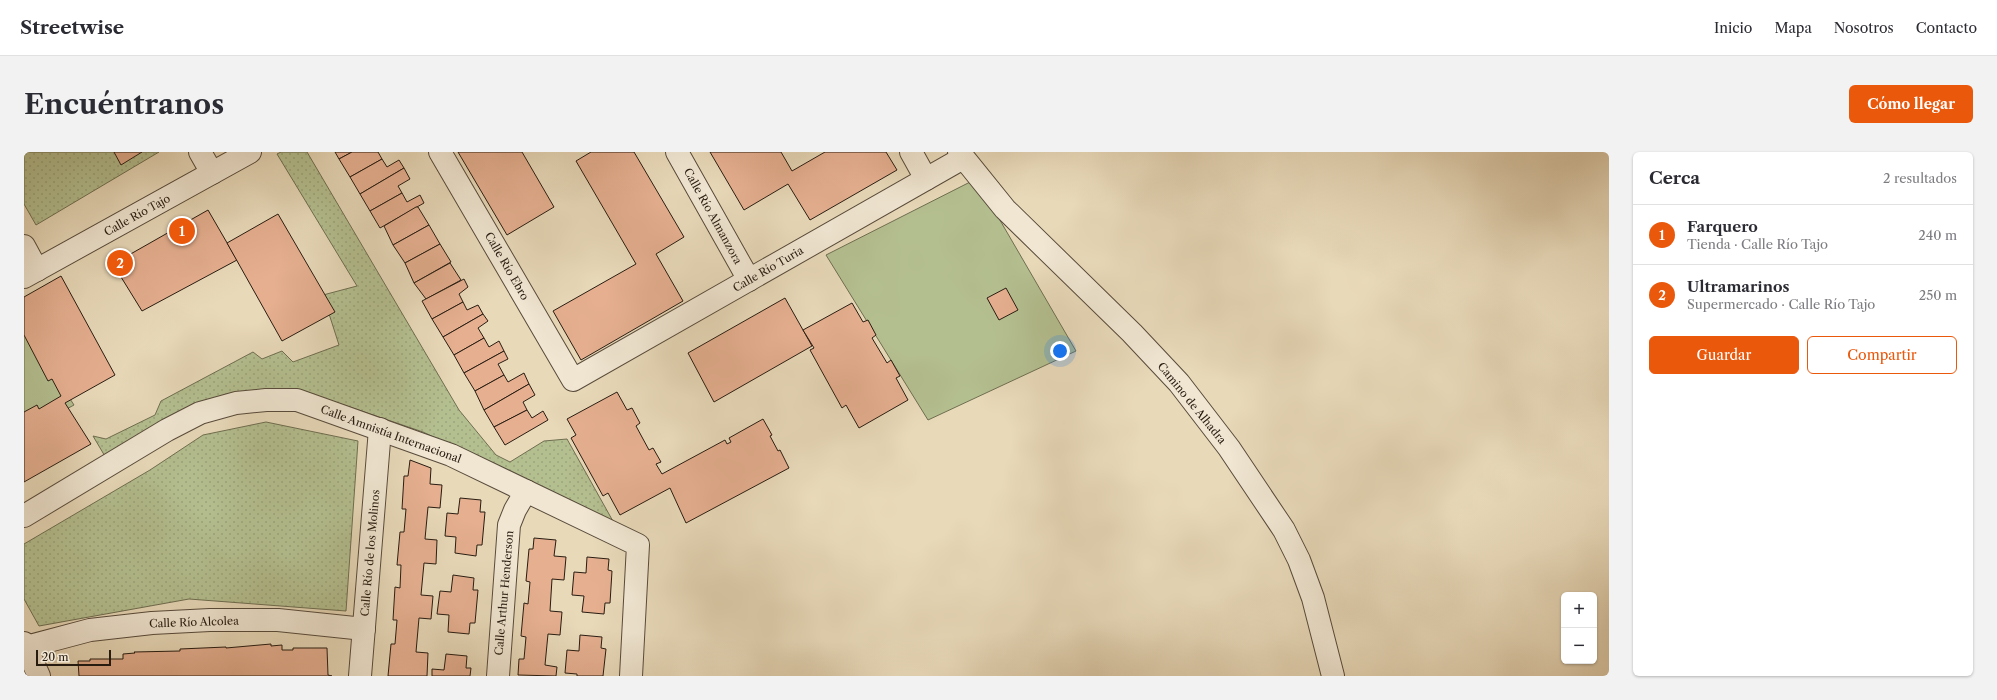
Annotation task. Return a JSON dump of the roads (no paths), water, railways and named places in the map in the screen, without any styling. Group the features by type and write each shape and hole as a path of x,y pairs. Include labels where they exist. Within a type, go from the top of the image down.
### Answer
{"street":[{"path":"200,152 212,173"},
{"name":"Calle Río Tajo","path":"31,274 250,152"},
{"name":"Calle Río Ebro","path":"440,152 573,380"},
{"name":"Calle Río Almanzora","path":"677,152 749,280"},
{"path":"911,152 926,179"},
{"name":"Calle Río Turia","path":"573,380 926,179 961,155"},
{"name":"Camino de Alhadra","path":"961,155 1005,209 1132,332 1174,378 1229,448 1284,530 1299,560 1313,598 1333,676"},
{"path":"24,246 31,274"},
{"name":"Calle Amnistía Internacional","path":"24,516 167,430 200,413 236,403 266,400 296,400 451,455 638,546 631,676"},
{"name":"Calle Río de los Molinos","path":"360,676 380,429"},
{"name":"Calle Arthur Henderson","path":"498,676 509,525 514,510 526,491"},
{"name":"Calle Río Alcolea","path":"25,645 90,630 159,623 210,620 278,620 364,629"},
{"path":"25,645 39,676"}],"place":[{"name":"Farquero","path":"182,231"},
{"name":"Ultramarinos","path":"120,263"}]}
